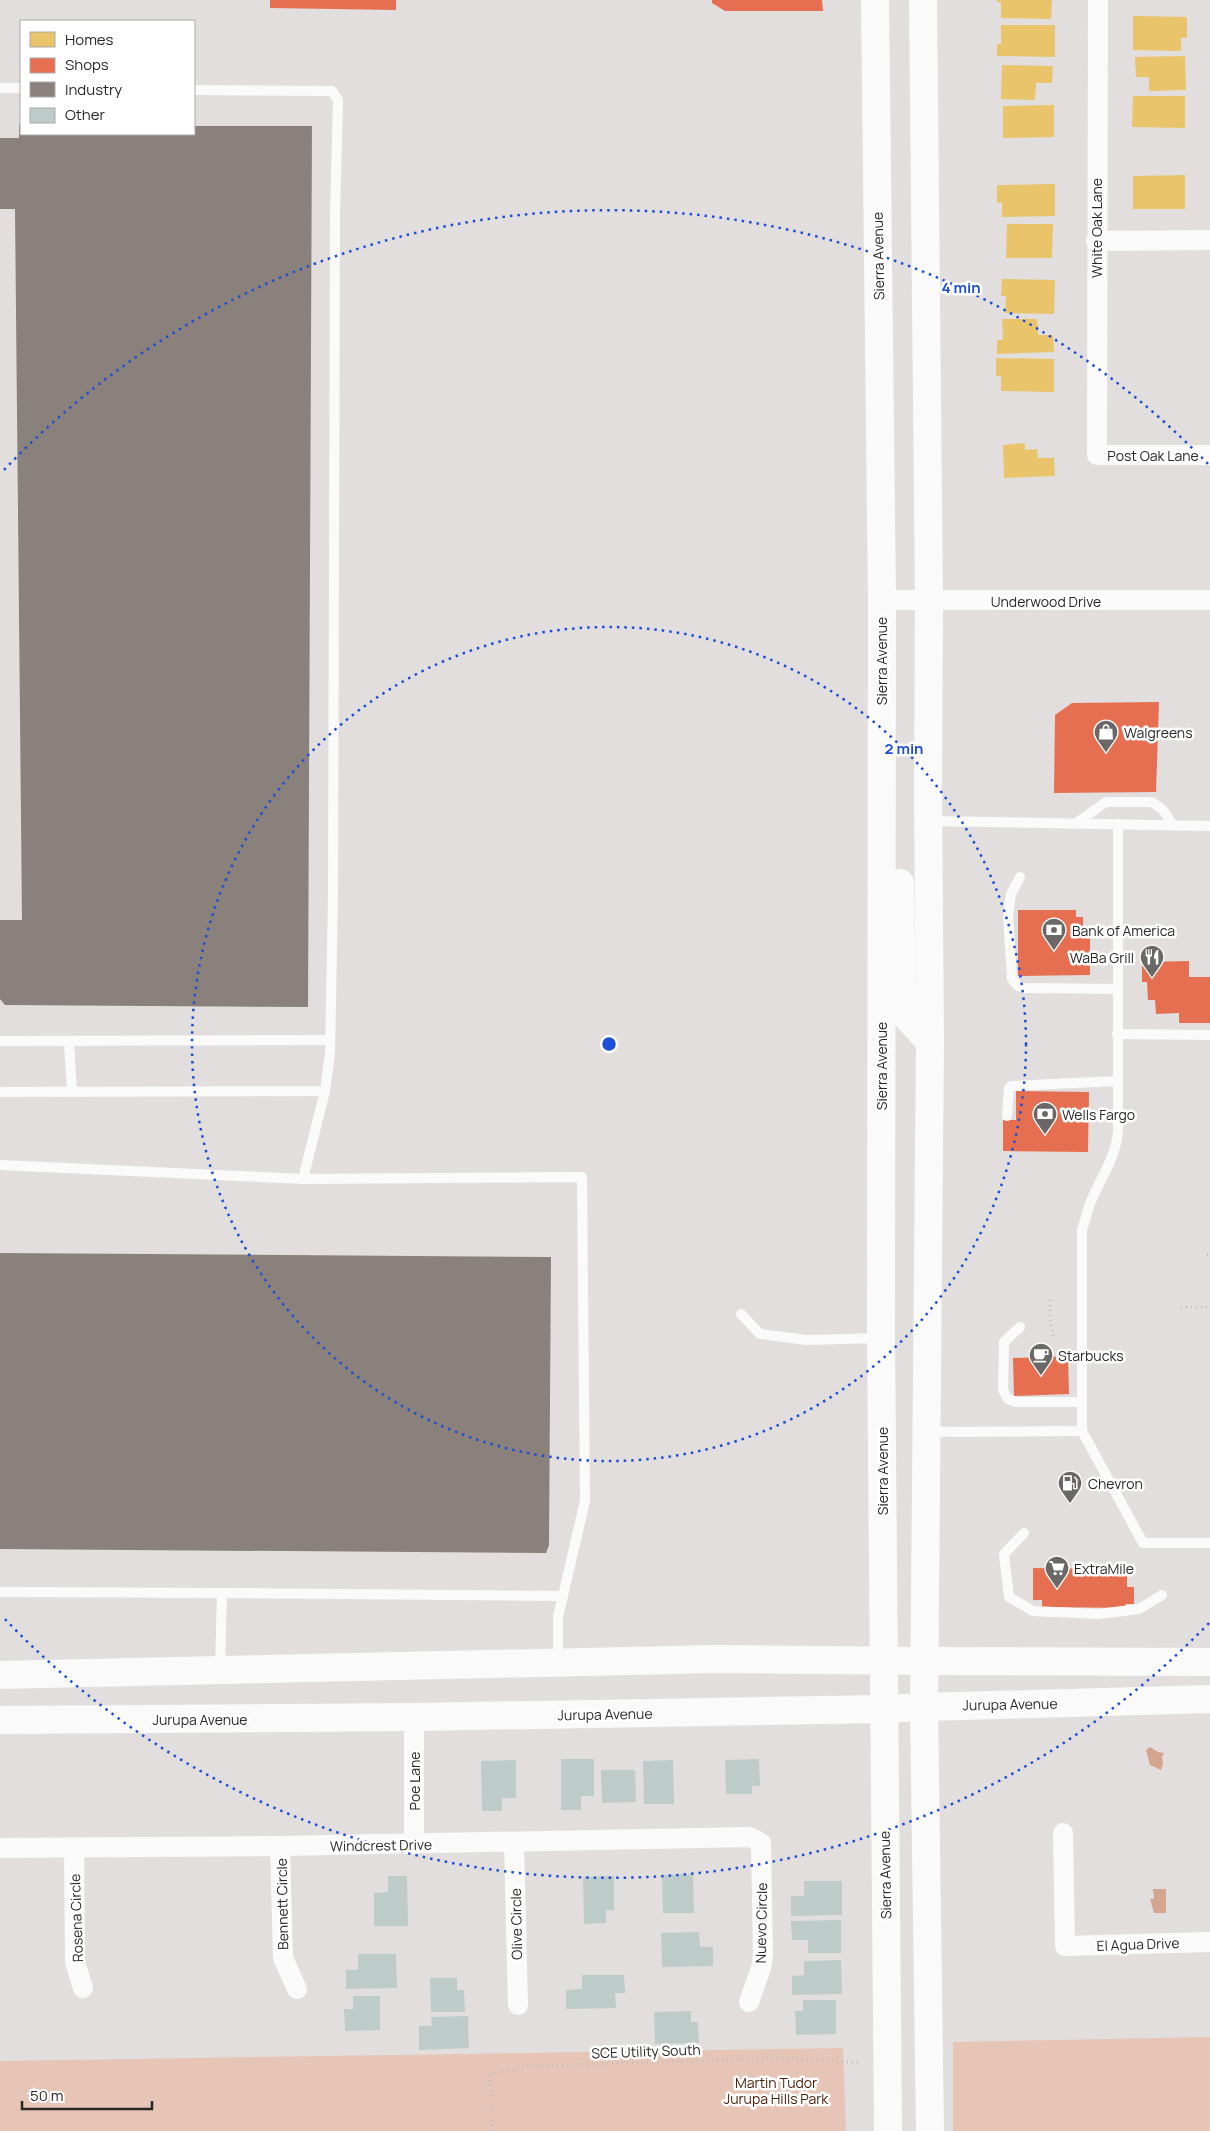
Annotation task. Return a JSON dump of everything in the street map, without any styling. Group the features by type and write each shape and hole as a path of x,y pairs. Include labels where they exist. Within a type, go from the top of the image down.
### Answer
{"main road":[{"name":"Sierra Avenue","path":"875,0 882,600 881,1338 888,2131"},
{"path":"923,0 929,601 930,1042 924,1707 930,2131"},
{"path":"881,784 897,837 900,854 902,1001 907,1017 930,1042"},
{"path":"0,1675 716,1659 1210,1662"},
{"name":"Jurupa Avenue","path":"0,1720 414,1717 884,1710 924,1707 1210,1699"}],"street":[{"name":"White Oak Lane","path":"1097,455 1098,0"},
{"path":"1096,241 1210,240"},
{"name":"Post Oak Lane","path":"1097,455 1210,455"},
{"name":"Underwood Drive","path":"882,600 1210,600"},
{"name":"Poe Lane","path":"414,1717 414,1844"},
{"name":"El Agua Drive","path":"1063,1833 1065,1946 1210,1942"},
{"name":"Windcrest Drive","path":"0,1848 514,1843 746,1837 761,1843"},
{"name":"Olive Circle","path":"514,1843 518,2005"},
{"name":"Nuevo Circle","path":"749,2002 762,1968 763,1955 761,1843"},
{"name":"Bennett Circle","path":"280,1846 283,1958 297,1990"},
{"name":"Rosena Circle","path":"74,1848 75,1962 83,1988"}],"lane":[{"path":"0,88 20,88"},
{"path":"195,90 332,92 338,100 335,216 333,896 330,1040 325,1091 303,1179"},
{"path":"1075,824 1106,802 1152,802 1163,810 1173,825"},
{"path":"928,821 1210,826"},
{"path":"1118,824 1117,1145 1090,1204 1082,1230 1082,1431 1143,1543 1210,1543"},
{"path":"1020,878 1011,894 1008,914 1012,979 1018,986 1024,988 1117,989"},
{"path":"1117,1034 1210,1035"},
{"path":"0,1041 330,1040"},
{"path":"69,1042 72,1092"},
{"path":"1007,1116 1009,1088 1012,1086 1118,1081"},
{"path":"0,1092 325,1091"},
{"path":"0,1165 303,1179 582,1178 585,1500 558,1617 558,1662"},
{"path":"741,1314 760,1334 808,1340 881,1338"},
{"path":"1020,1327 1004,1342 1003,1390 1008,1398 1016,1402 1082,1402"},
{"path":"927,1432 1082,1431"},
{"path":"1024,1533 1004,1554 1010,1597 1033,1612 1098,1614 1139,1609 1162,1595"},
{"path":"0,1592 563,1596"},
{"path":"220,1671 222,1593"}],"path":[{"path":"1050,1300 1050,1320 1054,1338"},
{"path":"1182,1307 1210,1307"},
{"name":"SCE Utility South","path":"492,2131 490,2074 529,2066 788,2058 861,2064"}],"green space":[{"path":"1210,2037 1210,2131 953,2131 953,2042"},
{"name":"Martin Tudor Jurupa Hills Park","path":"843,2048 846,2131 0,2131 0,2061"}],"shaded area":[{"path":"1150,1747 1164,1753 1161,1770 1150,1765 1146,1750"},
{"path":"1153,1889 1166,1889 1166,1913 1154,1913 1150,1899 1154,1899"}],"building: Homes":[{"path":"997,0 1052,0 1051,19 1001,18 1001,2 997,2"},
{"path":"1133,16 1187,17 1187,38 1181,38 1181,51 1133,50"},
{"path":"1001,25 1055,25 1055,57 997,56 997,44 1001,44"},
{"path":"1185,56 1186,90 1149,91 1149,77 1136,77 1135,57"},
{"path":"1002,65 1053,66 1052,83 1036,83 1035,100 1001,99"},
{"path":"1133,96 1185,96 1185,128 1132,127"},
{"path":"1054,105 1054,137 1003,138 1003,106"},
{"path":"1185,175 1185,209 1133,209 1133,176"},
{"path":"1055,184 1055,216 1002,217 1002,202 997,203 997,185"},
{"path":"1007,224 1053,224 1052,258 1006,258"},
{"path":"1002,279 1055,280 1054,314 1005,313 1006,296 1001,296"},
{"path":"1002,319 1037,319 1038,335 1053,335 1054,352 997,354 997,340 1003,340"},
{"path":"996,358 1054,359 1054,392 1001,391 1001,376 996,376"},
{"path":"1025,443 1025,450 1037,449 1038,458 1054,458 1055,476 1004,478 1003,445"}],"building: Shops":[{"path":"270,0 396,0 396,10 270,8"},
{"path":"712,0 822,0 823,11 725,11 712,3"},
{"name":"Walgreens","path":"1159,702 1156,792 1054,793 1055,715 1072,703"},
{"name":"Bank of America","path":"1018,910 1076,910 1076,917 1083,917 1083,926 1090,926 1090,975 1018,976"},
{"path":"1189,961 1189,977 1210,977 1210,1023 1179,1023 1179,1013 1156,1014 1155,1000 1148,1000 1147,982 1142,982 1142,962"},
{"name":"Wells Fargo","path":"1016,1091 1089,1092 1088,1152 1003,1151 1003,1120 1016,1120"},
{"name":"Starbucks","path":"1068,1356 1069,1394 1014,1396 1013,1358"},
{"path":"1033,1568 1127,1569 1127,1587 1134,1587 1134,1604 1126,1604 1125,1608 1042,1607 1042,1600 1033,1600"}],"building: Industry":[{"path":"19,125 20,135 195,135 195,126 312,126 308,1007 5,1005 0,999 0,920 22,920 15,209 0,209 0,138 19,138"},
{"path":"0,1253 551,1257 549,1545 546,1553 0,1549"}],"building: Other":[{"path":"561,1759 594,1759 594,1796 581,1796 581,1810 561,1810"},
{"path":"759,1759 760,1786 752,1786 752,1794 726,1794 725,1760"},
{"path":"516,1760 516,1798 502,1798 502,1811 482,1811 481,1761"},
{"path":"673,1760 674,1804 644,1804 643,1761"},
{"path":"601,1770 635,1770 636,1802 602,1803"},
{"path":"693,1874 694,1913 663,1913 662,1875"},
{"path":"388,1876 407,1876 408,1926 374,1926 374,1893 388,1892"},
{"path":"614,1876 614,1910 606,1910 606,1923 584,1924 583,1877"},
{"path":"804,1881 842,1881 842,1915 791,1916 791,1896 804,1896"},
{"path":"841,1920 841,1953 808,1953 808,1940 792,1940 791,1921"},
{"path":"699,1932 700,1947 713,1947 713,1966 662,1967 661,1933"},
{"path":"358,1954 396,1954 397,1988 346,1989 346,1970 358,1970"},
{"path":"841,1960 842,1994 792,1995 792,1976 804,1975 804,1961"},
{"path":"582,1975 624,1975 625,1993 615,1993 616,2008 566,2009 566,1990 582,1989"},
{"path":"430,1978 457,1978 457,1990 464,1990 465,2012 431,2012"},
{"path":"353,1996 380,1996 380,2030 345,2031 344,2009 353,2009"},
{"path":"803,2000 836,2000 836,2034 796,2035 795,2011 803,2011"},
{"path":"691,2011 691,2022 698,2022 699,2043 655,2044 654,2012"},
{"path":"468,2016 469,2048 419,2050 419,2026 432,2026 431,2017"}],"place":[{"name":"Walgreens","path":"1106,753"},
{"name":"Bank of America","path":"1054,951"},
{"name":"WaBa Grill","path":"1152,978"},
{"name":"Wells Fargo","path":"1045,1135"},
{"name":"Starbucks","path":"1041,1376"},
{"name":"Chevron","path":"1070,1504"},
{"name":"ExtraMile","path":"1057,1589"}]}
